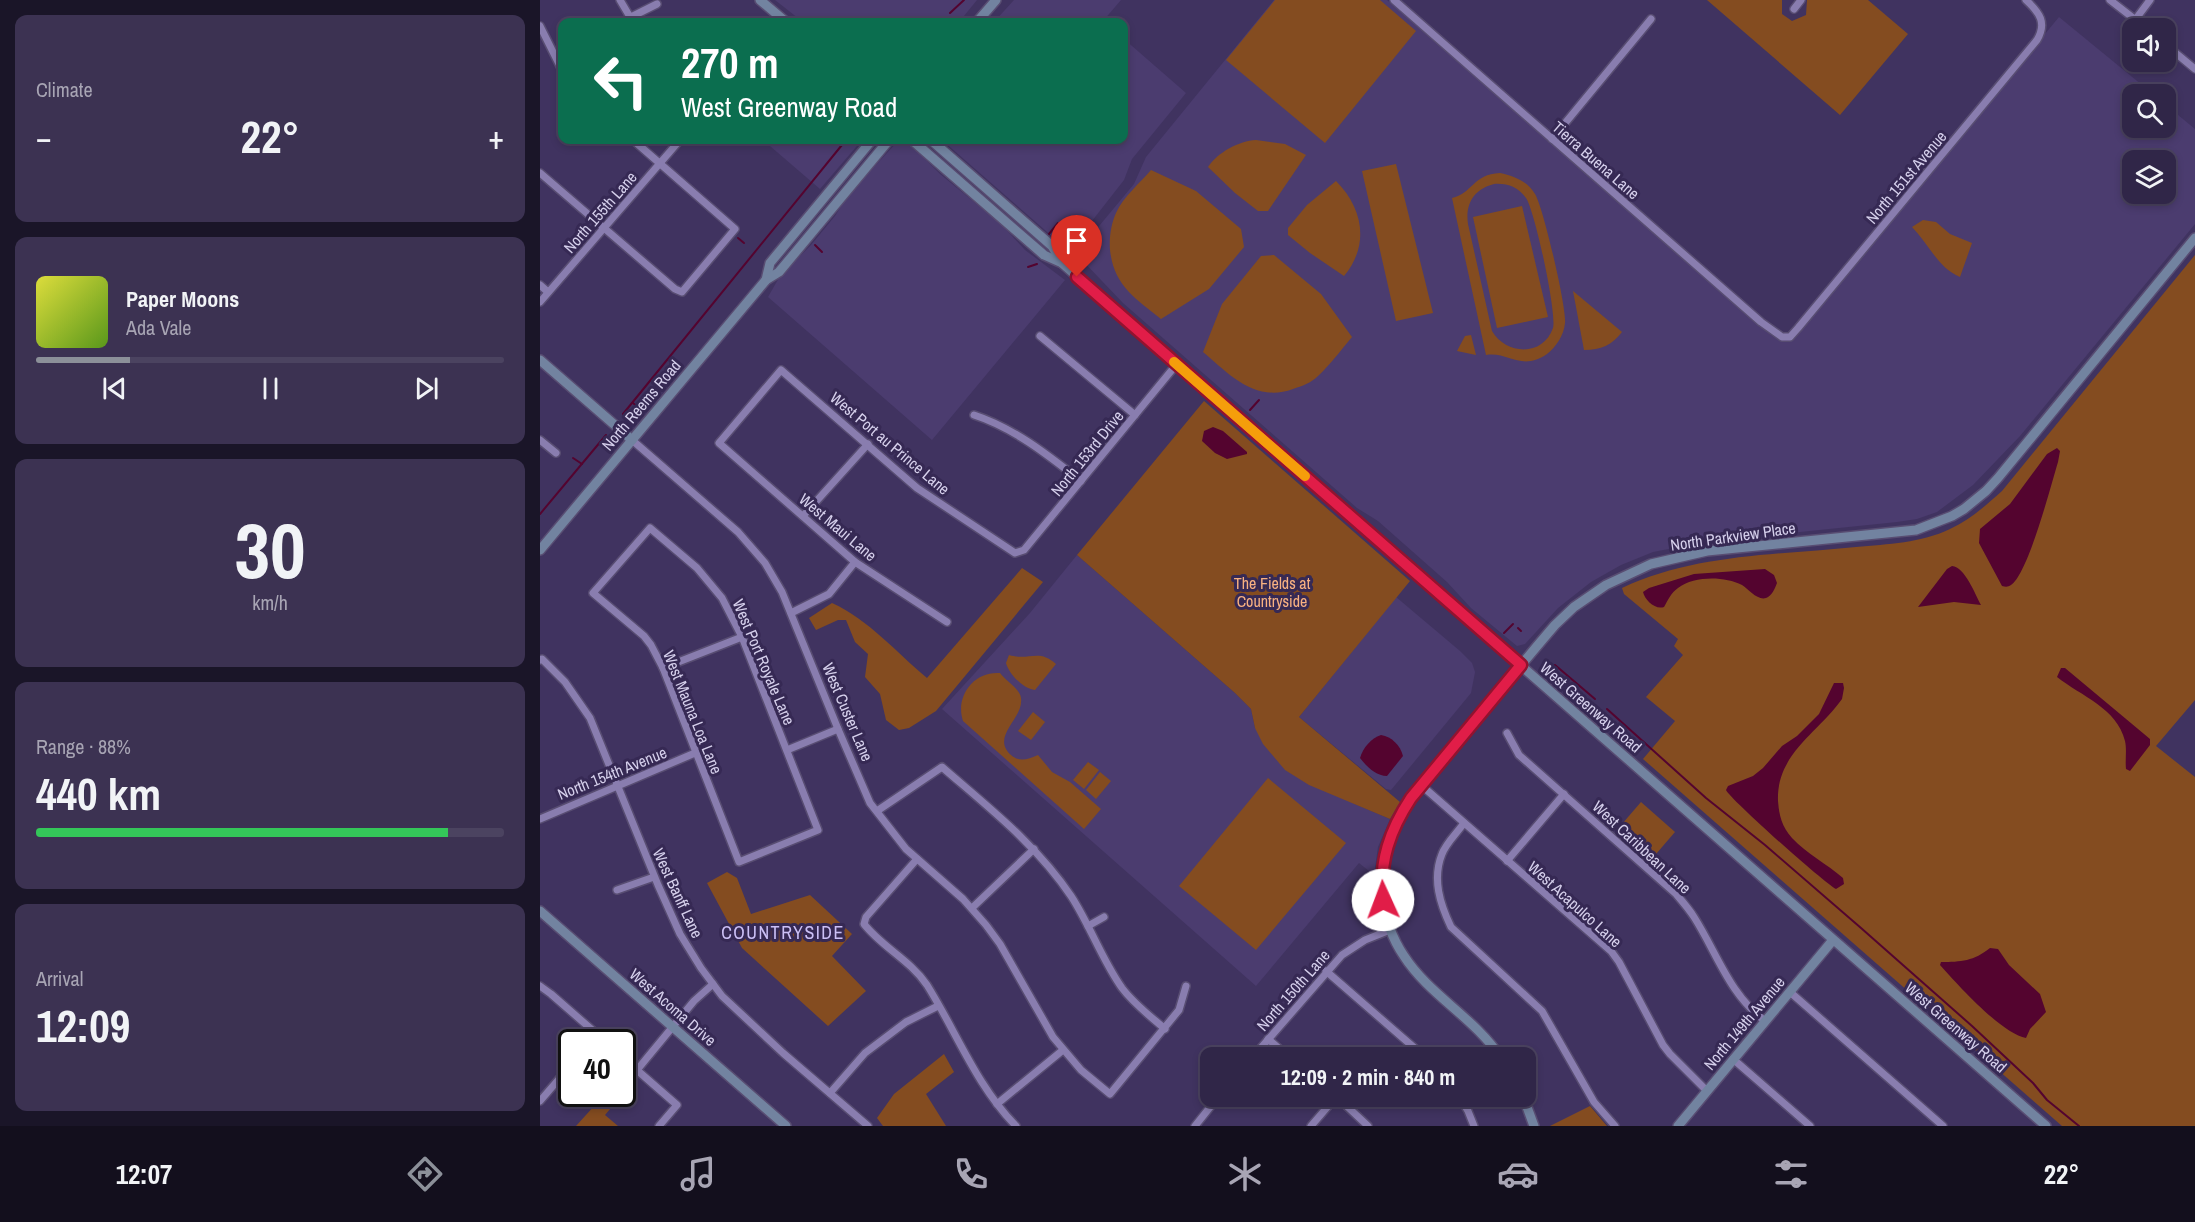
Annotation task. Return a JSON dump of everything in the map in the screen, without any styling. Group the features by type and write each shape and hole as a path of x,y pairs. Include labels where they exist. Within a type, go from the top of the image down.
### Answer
{"main road":[{"path":"760,0 781,18"},
{"path":"980,18 996,0"},
{"name":"North Reems Road","path":"766,280 770,263 869,144"},
{"name":"North Reems Road","path":"540,550 766,280 779,272 886,144"},
{"name":"West Greenway Road","path":"917,144 1044,255 1062,263 2046,1126"},
{"name":"West Greenway Road","path":"936,144 1052,246 1062,263"},
{"name":"North Parkview Place","path":"1492,1047 1476,1026 1415,972 1400,950 1390,930 1384,910 1382,887 1385,852 1400,814 1421,785 1554,626 1574,607 1606,585 1650,564 1707,551 1916,530 1964,509 1998,478 2195,238"},
{"name":"West Custer Lane","path":"540,360 632,440"},
{"name":"West Acoma Drive","path":"540,911 786,1126"},
{"name":"North 149th Avenue","path":"1678,1126 1833,940"},
{"path":"1527,1107 1534,1126"}],"street":[{"path":"620,0 630,18"},
{"name":"Tierra Buena Lane","path":"1394,0 1782,337"},
{"path":"1794,9 1801,0"},
{"name":"North 151st Avenue","path":"1782,337 1790,337 1798,328 2037,40 2043,26 2042,18 2026,0"},
{"path":"2110,0 2132,18"},
{"path":"2136,18 2150,0"},
{"path":"634,18 657,4"},
{"path":"1552,139 1651,19"},
{"path":"540,26 558,62"},
{"path":"2176,53 2195,69"},
{"path":"540,173 603,229 675,289 682,292 735,229 638,144"},
{"name":"North 155th Lane","path":"540,302 677,144"},
{"path":"540,285 548,292"},
{"path":"1040,336 1136,415"},
{"name":"North 153rd Drive","path":"1015,553 1024,550 1176,364"},
{"name":"West Port au Prince Lane","path":"719,443 781,370 917,488 1015,553"},
{"path":"974,415 987,419 1042,450 1081,481"},
{"path":"540,440 556,453"},
{"name":"West Custer Lane","path":"632,440 747,542 769,570 782,592 866,794 898,839 972,908 1000,944 1047,1029 1081,1070 1110,1094 1165,1029"},
{"name":"West Maui Lane","path":"719,443 855,562 947,622"},
{"path":"803,516 868,444"},
{"name":"West Port Royale Lane","path":"593,593 650,528 714,586 722,598 742,637 818,830 739,862"},
{"path":"790,613 829,594 855,562"},
{"name":"West Mauna Loa Lane","path":"593,593 644,636 651,645 663,668 739,862"},
{"path":"663,668 742,637"},
{"name":"West Banff Lane","path":"541,660 555,671 590,717 654,877 680,934 713,984 722,996 868,1126"},
{"path":"787,750 838,729"},
{"name":"West Caribbean Lane","path":"1507,733 1519,754 1676,894 1694,916 1731,986 1745,1005 1765,1021"},
{"name":"North 154th Avenue","path":"540,818 695,753"},
{"path":"877,811 942,767 1034,849 1071,896 1121,986 1135,1003 1165,1029 1179,1010 1186,986"},
{"name":"West Acapulco Lane","path":"1421,785 1611,951 1663,1045 1707,1091"},
{"path":"1507,861 1564,794"},
{"path":"1464,823 1442,853 1438,871 1438,890 1442,909 1451,927 1542,1011 1594,1102 1615,1126"},
{"path":"972,908 1034,849"},
{"path":"917,859 866,917 864,924 906,961 926,984 972,1069 1016,1126"},
{"path":"617,891 654,877"},
{"path":"1089,926 1104,917"},
{"name":"North 150th Lane","path":"1261,1047 1326,971 1352,946 1390,930"},
{"path":"1326,971 1413,1047"},
{"path":"658,1126 676,1106 637,1070 694,1001 713,984"},
{"path":"540,986 590,1029"},
{"path":"1790,992 1943,1126"},
{"path":"830,1093 865,1053 906,1022 938,1006"},
{"path":"1268,1039 1277,1047"},
{"path":"997,1104 1063,1050"},
{"path":"1733,1059 1810,1126"},
{"path":"540,1099 558,1079"},
{"path":"1195,1126 1211,1107"},
{"path":"1311,1126 1327,1107"},
{"path":"1347,1107 1368,1126"},
{"path":"1466,1107 1474,1126"}],"shaded area":[{"path":"775,0 977,0 962,18 798,18"},
{"path":"1014,0 1121,0 1106,18 998,18"},
{"path":"1274,0 1387,0 1772,336 1781,341 1796,337 2059,17 2122,69 2122,72 2126,72 2141,84 2122,84 2122,138 2176,138 2176,113 2195,129 2195,224 2020,436 1973,485 1937,512 1917,519 1704,542 1653,552 1621,565 1591,582 1558,608 1525,644 1517,646 1471,608 1447,582 1378,521 1357,508 1123,303 1080,258 1080,249 1134,184 1146,157"},
{"path":"1128,42 1186,93 1132,159 1124,180 1074,244 1062,245 947,144 1128,144"},
{"path":"768,144 859,144 820,189"},
{"path":"895,144 910,144 940,174 1001,224 1025,250 1065,280 932,440 768,297 780,276 811,245 835,216 849,194"},
{"path":"1213,427 1223,431 1247,454 1227,459 1215,453 1202,441 1204,431"},
{"path":"2057,448 2060,451 2058,462 2025,564 2018,578 2010,586 2002,586 1979,543 1980,529 2010,504 2047,454"},
{"path":"1077,555 1235,693 1251,709 1255,728 1355,804 1390,819 1378,847 1374,875 1359,863 1256,986 942,709 1030,613"},
{"path":"1952,566 1965,576 1981,605 1954,602 1918,607 1947,569"},
{"path":"1765,569 1774,575 1777,583 1772,594 1766,598 1756,596 1735,582 1718,579 1701,579 1685,584 1673,592 1661,608 1651,604 1643,592 1694,574"},
{"path":"1396,597 1460,651 1472,663 1475,672 1471,693 1391,790 1386,789 1299,717"},
{"path":"2061,668 2065,668 2150,739 2150,745 2130,771 2126,769 2126,748 2121,730 2106,711 2057,677"},
{"path":"1834,683 1843,683 1842,699 1791,757 1779,785 1778,801 1782,821 1792,838 1843,878 1844,884 1836,889 1778,840 1726,790 1728,786 1753,776 1782,746 1797,736 1819,714"},
{"path":"1381,735 1395,742 1403,756 1387,776 1372,770 1360,758 1368,744"},
{"path":"1990,948 1998,949 2009,965 2040,994 2046,1012 2030,1029 2026,1038 1992,1018 1940,965 1941,962 1973,958"}],"green space":[{"path":"1275,0 1380,0 1416,31 1325,143 1226,60"},
{"path":"1707,0 1782,0 1782,14 1792,21 1806,15 1807,0 1868,0 1908,34 1840,115"},
{"path":"1256,140 1285,144 1306,155 1268,211 1258,211 1208,167 1229,148"},
{"path":"1396,164 1433,313 1396,321 1362,171"},
{"path":"1151,170 1196,191 1241,229 1244,247 1209,289 1161,319 1134,297 1121,282 1112,262 1110,250 1111,231 1119,207"},
{"path":"1500,173 1524,182 1535,194 1549,236 1558,279 1565,314 1563,332 1547,354 1530,361 1486,355 1452,198 1464,193 1478,180","holes":["1499,184 1516,188 1526,198 1535,222 1544,263 1552,304 1553,328 1548,337 1533,348 1524,349 1506,345 1492,331 1468,224 1468,210 1472,198 1487,186"]},
{"path":"1336,181 1352,203 1360,227 1358,252 1344,276 1288,235 1288,228 1307,205"},
{"path":"1522,206 1548,317 1497,328 1473,217"},
{"path":"1923,220 1936,222 1950,234 1972,243 1960,277 1945,268 1912,227"},
{"path":"1274,255 1321,294 1352,337 1331,362 1309,382 1300,387 1279,392 1267,392 1244,384 1203,352 1222,304 1261,256"},
{"path":"2195,255 2195,700 2156,746 2195,777 2195,1126 2062,1126 1643,759 1675,721 1646,697 1683,655 1674,646 1678,639 1624,594 1622,588 1678,568 1707,562 1904,542 1939,534 1964,521 2002,491"},
{"path":"1573,291 1622,332 1614,340 1601,348 1584,350"},
{"path":"1471,335 1476,355 1457,351 1465,336"},
{"name":"The Fields at Countryside","path":"1204,401 1410,581 1299,717 1400,802 1390,819 1309,785 1285,770 1263,744 1255,728 1251,709 1077,555"},
{"path":"1022,568 1043,582 936,711 909,728 899,730 886,720 880,694 865,677 868,654 855,642 846,620 838,620 816,630 809,618 832,603 870,627 927,678"},
{"path":"1009,655 1039,656 1050,659 1056,664 1035,690 1021,684 1013,676 1006,663"},
{"path":"1000,673 1015,688 1021,698 1021,706 1006,734 1004,741 1006,748 1011,755 1021,760 1038,755 1052,772 1070,782 1101,809 1084,829 963,721 962,703 968,687 982,676"},
{"path":"1033,712 1045,722 1031,740 1018,731"},
{"path":"1088,762 1099,770 1084,789 1073,780"},
{"path":"1100,772 1111,781 1096,799 1086,790"},
{"path":"1268,778 1346,843 1256,950 1179,886"},
{"path":"1641,802 1675,832 1650,861 1616,831"},
{"path":"727,872 737,878 751,914 810,895 852,934 832,956 866,991 828,1026 742,948 707,883"},
{"path":"944,1054 954,1072 926,1094 946,1126 883,1126 877,1118 894,1094"},
{"path":"1590,1106 1607,1126 1550,1126"},
{"path":"593,1107 612,1107 605,1115 618,1126 576,1126"}],"waterway":[{"path":"950,13 964,0"},
{"path":"623,414 843,144"},
{"path":"1049,234 1058,223"},
{"path":"738,238 744,243"},
{"path":"815,245 822,252"},
{"path":"1028,267 1037,264"},
{"path":"1250,410 1259,400"},
{"path":"633,403 639,408"},
{"path":"540,514 606,435"},
{"path":"573,458 582,464"},
{"path":"1504,633 1513,624"},
{"path":"1518,628 1521,631"},
{"path":"1555,665 1595,699"},
{"path":"1607,709 1706,798 1765,845 1972,1026 2033,1083 2047,1100 2079,1126"}],"slow traffic":[{"path":"1174,362 1305,476"}],"district":[{"name":"COUNTRYSIDE","path":"783,933"}],"route":[{"path":"1077,277 1521,665 1400,814 1385,852 1382,874 1383,900"}]}
